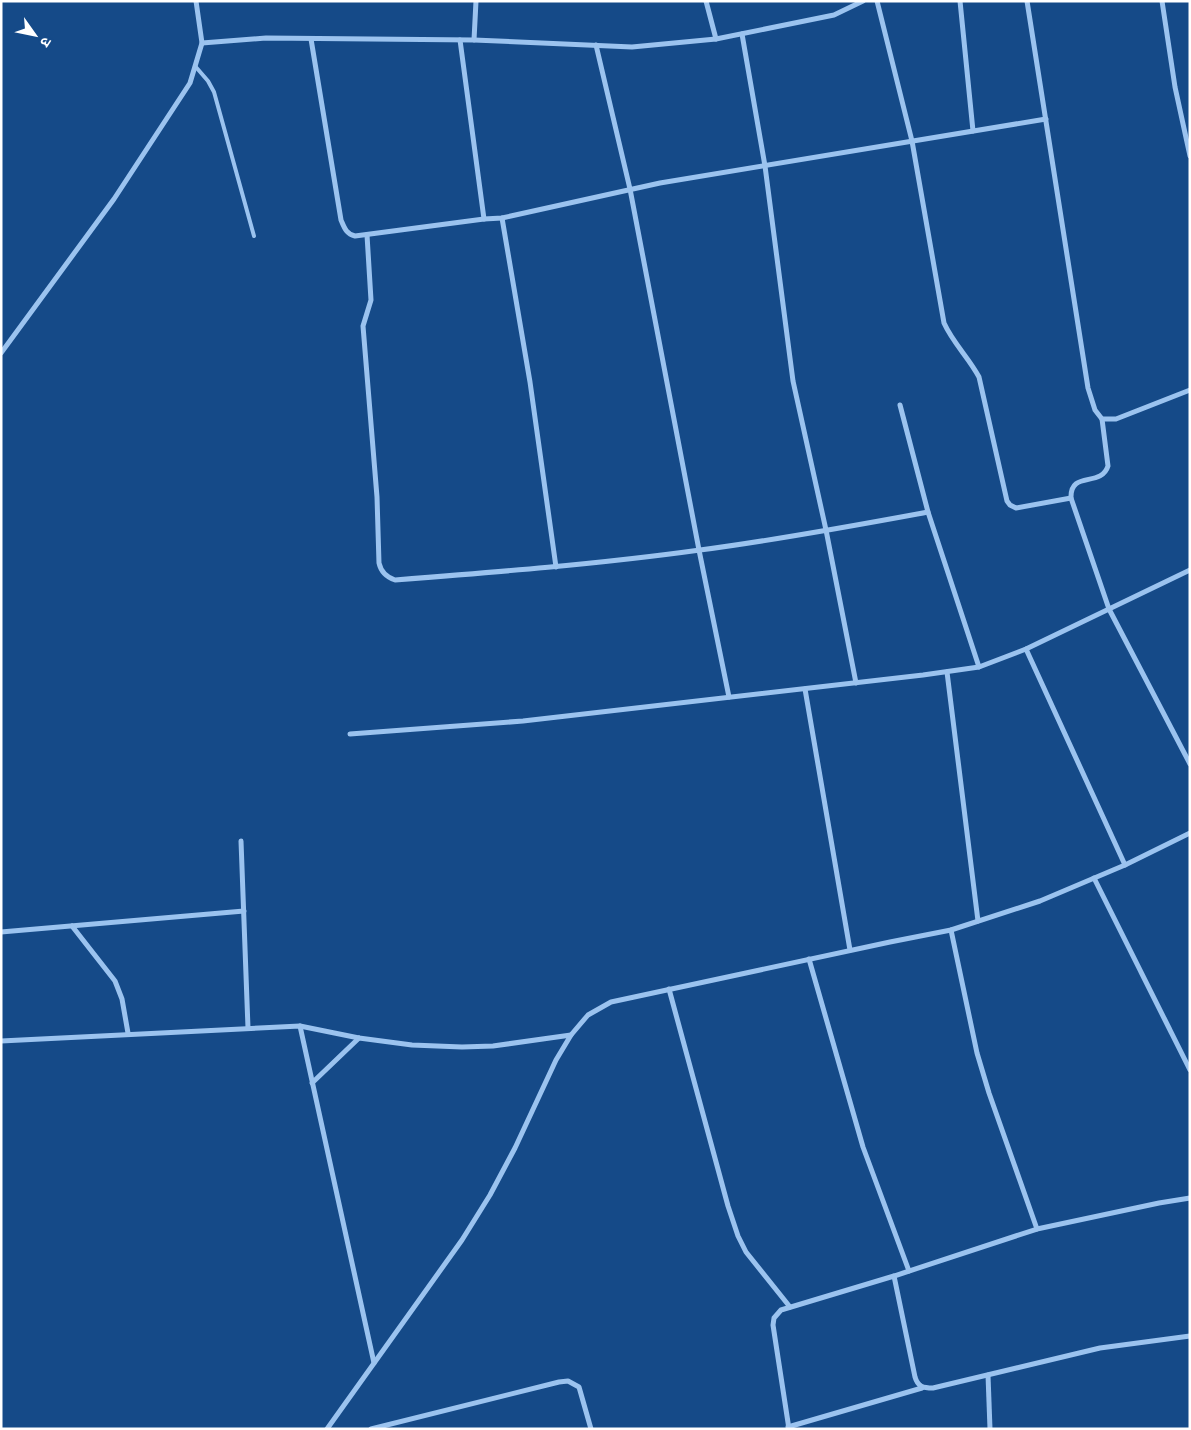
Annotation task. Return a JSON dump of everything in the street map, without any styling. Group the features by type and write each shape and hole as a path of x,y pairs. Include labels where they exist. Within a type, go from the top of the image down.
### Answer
{"street":[{"path":"1,353 114,199 190,83 202,43 196,1"},
{"path":"474,40 476,1"},
{"path":"706,1 716,39"},
{"path":"202,43 266,38 312,38 474,40 632,47 716,39 742,34 834,15 863,1"},
{"path":"877,1 912,141 944,322 954,342 973,365 980,377 1008,502 1016,508 1071,498"},
{"path":"960,1 973,131"},
{"path":"1027,1 1088,388 1094,410 1102,419 1108,466 1106,472 1100,477 1074,484 1071,498 1109,609 1190,764"},
{"path":"1162,1 1176,87 1190,156"},
{"path":"742,34 765,166 793,381 826,530 856,683"},
{"path":"312,38 341,220 345,230 350,235 366,235 502,218 630,189 1046,119"},
{"path":"460,40 484,219"},
{"path":"596,45 630,189 729,697"},
{"path":"502,218 530,382 556,567"},
{"path":"366,235 371,300 363,326 380,569 386,576 395,580 556,567 699,550 928,512"},
{"path":"1102,419 1116,419 1190,390"},
{"path":"900,406 928,512 979,667"},
{"path":"350,734 524,721 979,667 1026,649 1190,570"},
{"path":"1026,649 1125,865"},
{"path":"947,672 978,921"},
{"path":"805,688 850,950"},
{"path":"328,1429 462,1240 490,1195 515,1148 556,1060 571,1035 588,1015 612,1002 951,930 1040,901 1125,865 1190,833"},
{"path":"241,841 248,1028"},
{"path":"1094,878 1190,1070"},
{"path":"1,932 244,911"},
{"path":"72,926 115,981 122,999 128,1033"},
{"path":"951,930 977,1053 1037,1229"},
{"path":"809,959 863,1147 909,1271"},
{"path":"669,989 728,1206 738,1236 750,1259 790,1307"},
{"path":"300,1026 374,1363"},
{"path":"1,1041 128,1033 300,1026 359,1038 412,1045 462,1047 493,1046 571,1035"},
{"path":"312,1083 359,1038"},
{"path":"1190,1198 1037,1229 894,1276 790,1307 777,1313 772,1325 788,1428 920,1388 932,1388 1100,1348 1190,1336"},
{"path":"894,1276 915,1377 920,1386 925,1388"},
{"path":"988,1374 990,1429"},
{"path":"373,1428 568,1381 579,1387 591,1429"}],"lane":[{"path":"195,66 208,81 214,92 254,236"}]}
